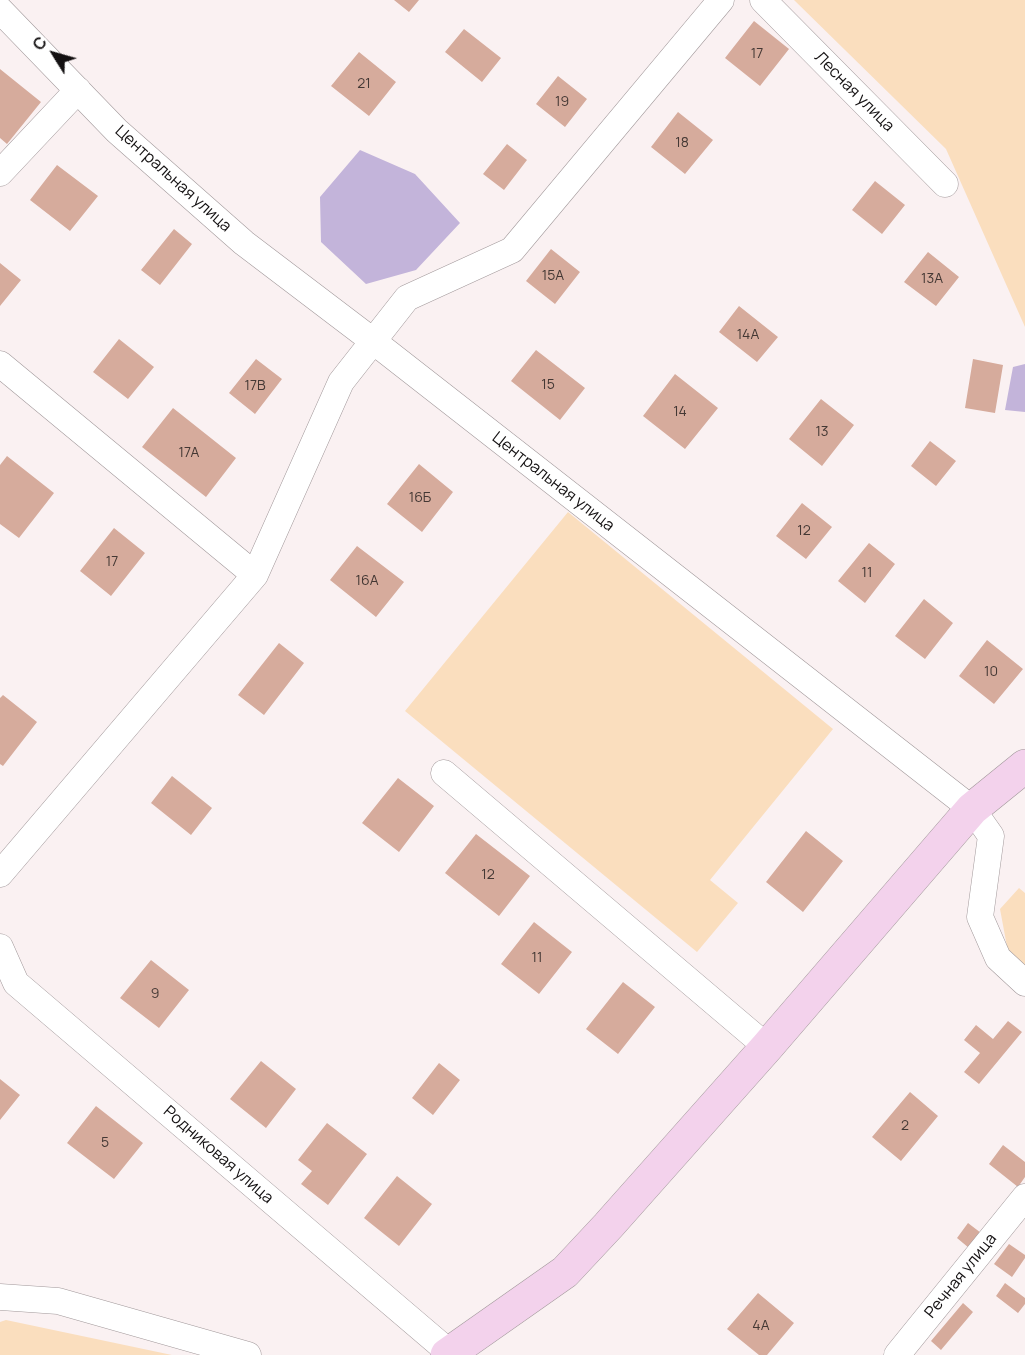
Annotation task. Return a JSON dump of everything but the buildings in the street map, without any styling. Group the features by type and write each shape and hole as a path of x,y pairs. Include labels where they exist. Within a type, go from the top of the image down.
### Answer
{"main road":[{"path":"448,1354 565,1272 767,1047 972,809 1025,766"}],"street":[{"path":"0,874 255,575 340,382 407,298 512,250 721,0"},
{"name":"Лесная улица","path":"763,0 945,184"},
{"name":"Центральная улица","path":"0,10 117,131 244,243 373,341 972,809 991,836 980,916 998,958 1025,982"},
{"path":"0,173 78,90"},
{"path":"0,364 255,575"},
{"path":"444,773 767,1047"},
{"name":"Родниковая улица","path":"0,947 16,983 448,1354"},
{"name":"Речная улица","path":"897,1355 1025,1197"},
{"path":"0,1297 58,1301 248,1355"}],"shaded area":[{"path":"794,0 1025,0 1025,327 946,149"},
{"path":"360,150 415,174 460,223 416,270 366,284 321,242 320,197"},
{"path":"1025,364 1025,412 1005,410 1013,367"},
{"path":"568,512 833,729 710,880 738,903 697,952 405,711"},
{"path":"1019,888 1025,893 1025,968 1008,952 1000,909"},
{"path":"6,1320 172,1355 0,1355 0,1322"}]}
